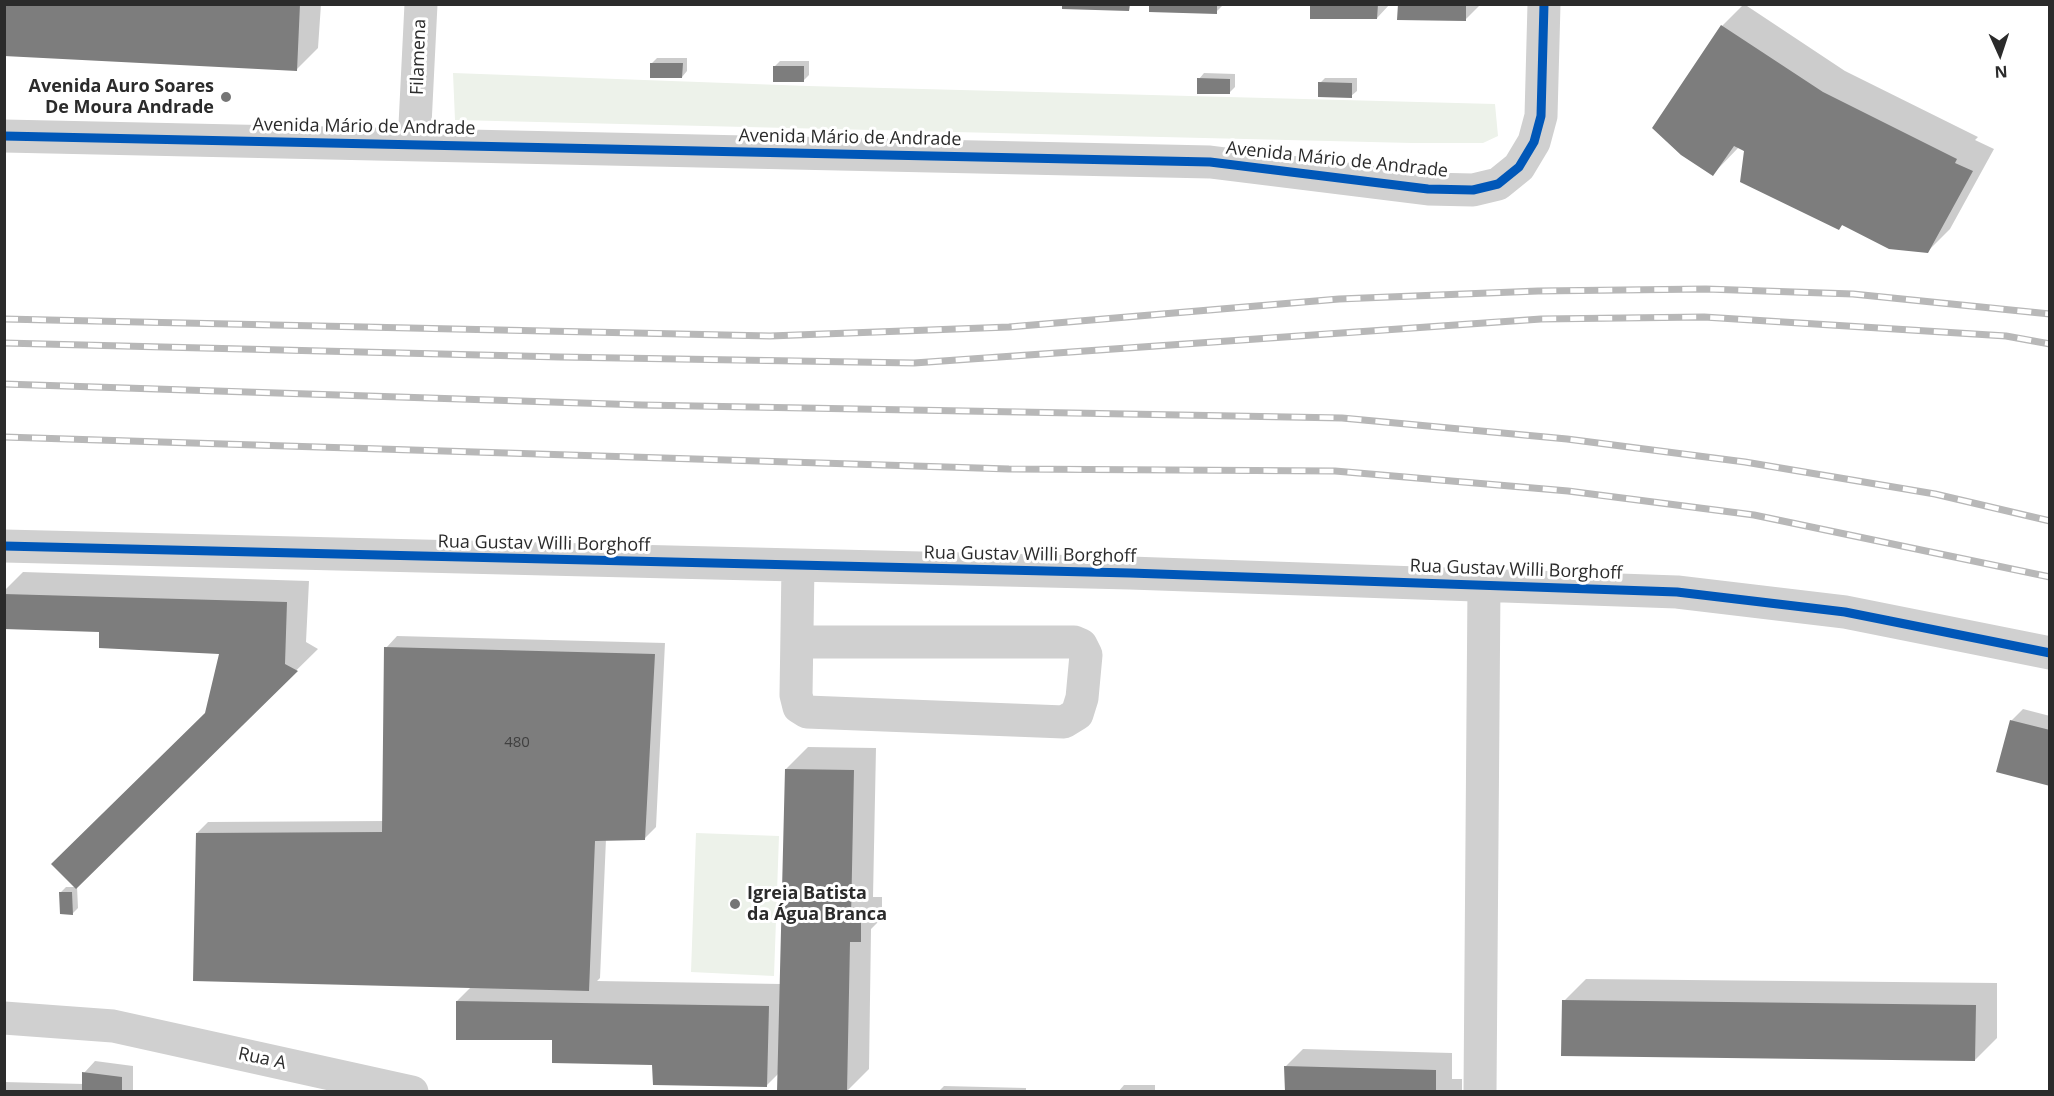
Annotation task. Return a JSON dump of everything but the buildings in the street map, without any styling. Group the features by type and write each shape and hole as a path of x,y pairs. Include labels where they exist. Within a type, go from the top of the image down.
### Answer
{"street":[{"name":"Filamena","path":"414,145 421,4"},
{"name":"Avenida Mário de Andrade","path":"4,136 1209,162 1428,189 1473,190 1497,184 1520,167 1534,142 1541,116 1544,4"},
{"name":"Rua Gustav Willi Borghoff","path":"4,546 1130,573 1677,592 1845,612 2049,653"},
{"path":"798,566 795,695 799,707 807,712 1064,722 1077,714 1082,698 1086,655 1081,645 1074,642 798,642"},
{"path":"1480,1092 1484,585"},
{"name":"Rua A","path":"4,1018 113,1026 412,1092"}],"shaded area":[{"path":"453,73 808,86 1495,104 1498,136 1483,143 1412,143 455,120"},
{"name":"Igreja Batista da Água Branca","path":"696,833 779,836 774,976 691,972"}],"railway":[{"path":"4,319 770,336 1009,327 1339,299 1538,291 1706,289 1853,294 2050,314"},
{"path":"4,343 914,363 1541,319 1704,317 2006,336 2050,344"},
{"path":"4,384 642,405 1342,418 1567,439 1745,462 1935,494 2050,521"},
{"path":"4,437 1009,469 1335,471 1568,491 1754,515 2050,577"}],"cycle path":[{"path":"4,136 1210,162 1428,189 1473,190 1498,184 1519,167 1534,142 1541,116 1544,4"},
{"path":"4,546 1130,573 1677,592 1845,612 2050,653"}],"place":[{"name":"Avenida Auro Soares De Moura Andrade","path":"226,97"},
{"name":"Igreja Batista da Água Branca","path":"735,904"}]}
